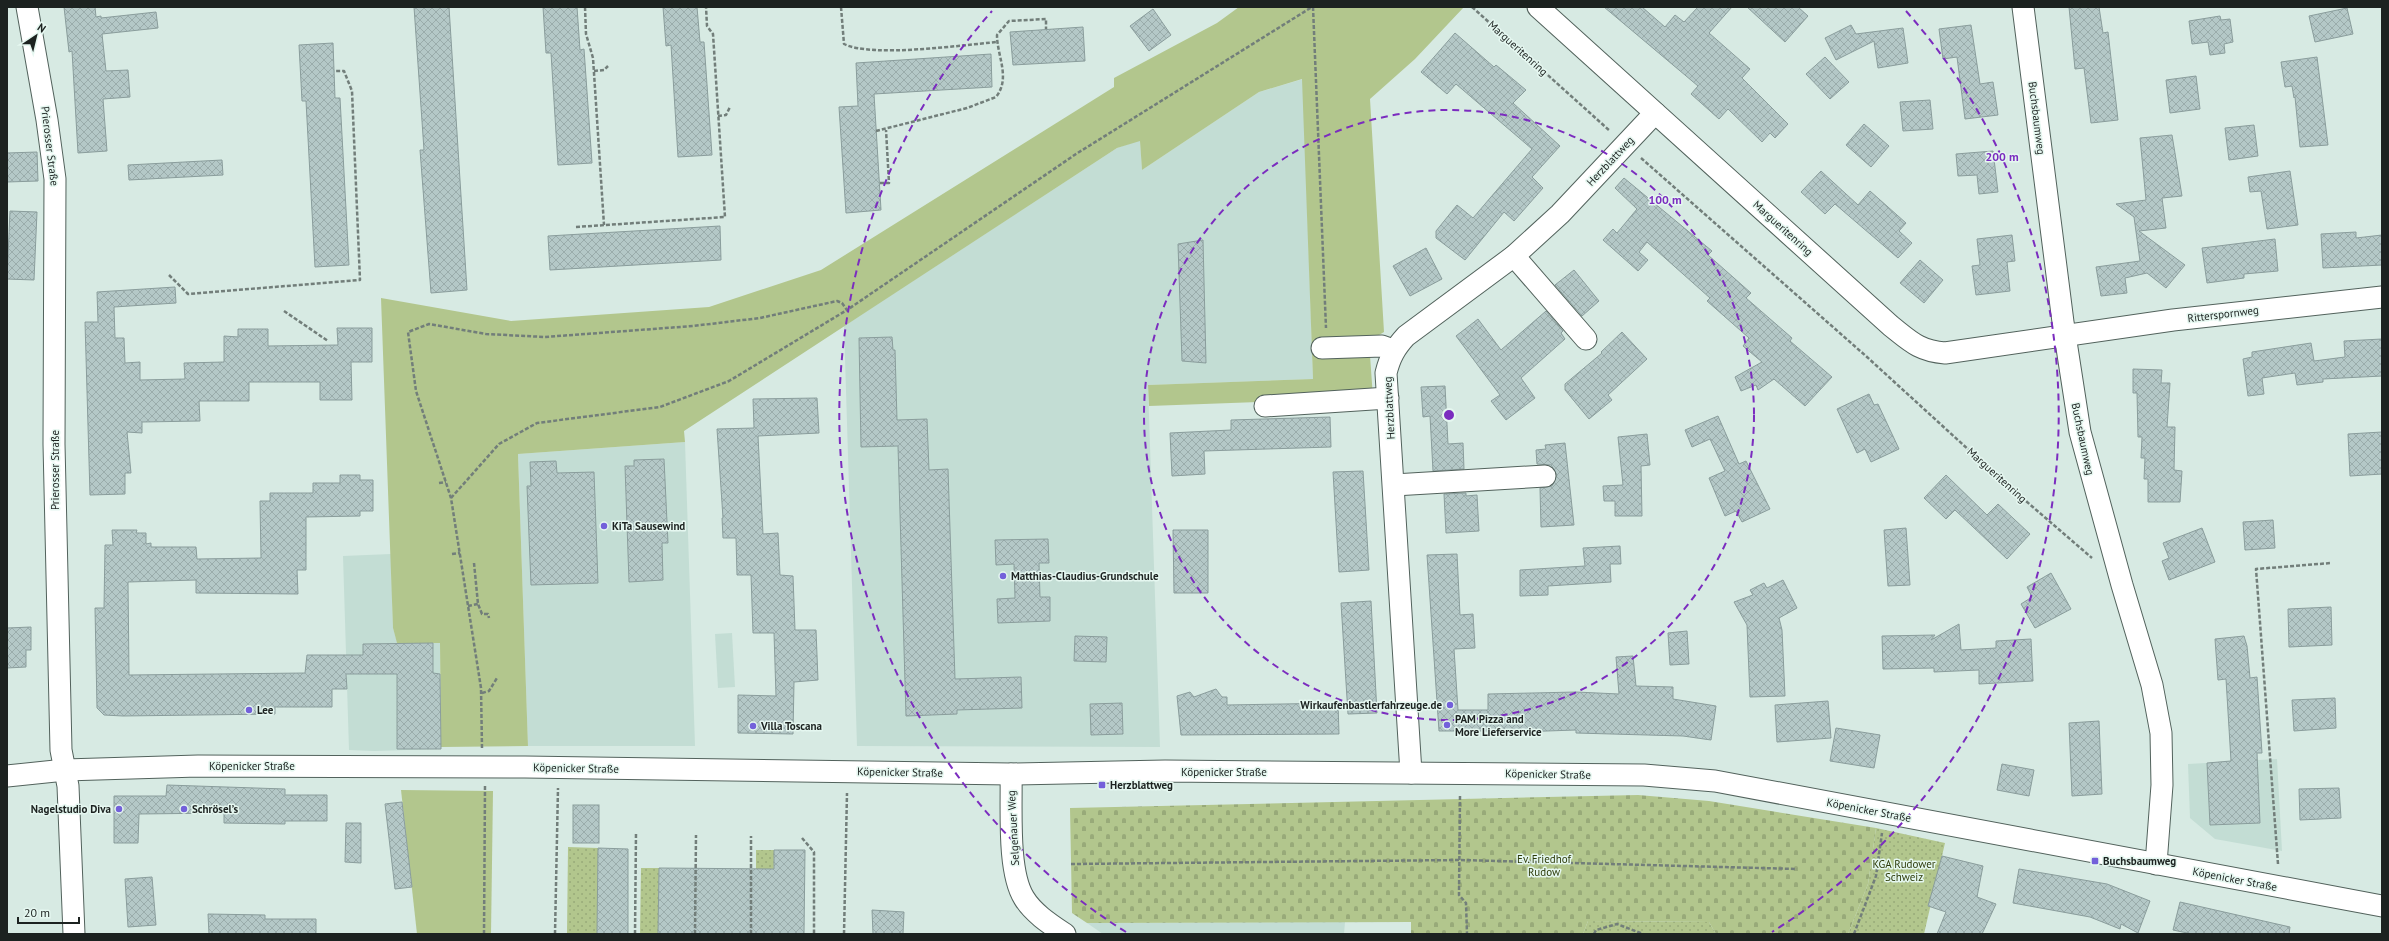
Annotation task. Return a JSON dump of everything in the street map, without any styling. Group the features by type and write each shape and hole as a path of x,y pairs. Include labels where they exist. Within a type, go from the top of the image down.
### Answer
{"street":[{"name":"Prierosser Straße","path":"27,7 48,120 55,179 55,525 61,750 68,786 74,934"},
{"name":"Margueritenring","path":"1538,7 1916,347 1930,352 1945,353 2066,337"},
{"name":"Buchsbaumweg","path":"2023,7 2066,337 2082,439 2122,586 2152,685 2161,733 2162,785 2156,864"},
{"name":"Herzblattweg","path":"1411,773 1386,373 1393,350 1406,336 1514,256 1586,187 1655,113"},
{"path":"1514,256 1586,339"},
{"name":"Ritterspornweg","path":"2066,337 2174,320 2382,297"},
{"path":"1324,348 1382,346 1393,350"},
{"path":"1265,406 1388,398"},
{"path":"1394,486 1545,476"},
{"name":"Köpenicker Straße","path":"7,776 65,770 198,766 449,766 1011,774 1166,771 1644,775 1715,781 2382,906"},
{"name":"Selgenauer Weg","path":"1011,774 1013,864 1023,898 1037,913 1065,934"}],"path":[{"path":"585,7 586,34 594,71 604,225"},
{"path":"576,227 725,217 713,34 707,26 706,7"},
{"path":"841,7 844,44 854,49 890,50 997,42"},
{"path":"451,498 499,444 537,423 660,407 729,381 847,310 1076,154 1313,7 1324,348"},
{"name":"Margueritenring","path":"1472,7 1616,136"},
{"path":"876,132 996,97 1003,84 1002,56 997,42 997,35 1009,21 1046,19 1046,29"},
{"path":"594,71 604,70 608,66"},
{"path":"169,275 188,294 360,280 352,91 344,71 334,71"},
{"path":"718,116 726,115 730,107"},
{"path":"880,183 889,183 886,130"},
{"name":"Margueritenring","path":"1640,157 1867,356 2004,483 2092,558"},
{"path":"482,750 482,693 451,498 416,391 408,332 429,324 486,334 545,337 693,326 760,318 837,301 842,303 847,310"},
{"path":"284,310 328,341"},
{"path":"439,483 446,482"},
{"path":"452,554 460,553"},
{"path":"474,563 478,604 482,614 488,614 489,618"},
{"path":"2278,864 2256,569 2332,563"},
{"path":"468,606 478,604"},
{"path":"482,693 488,691 497,678"},
{"path":"484,934 485,786"},
{"path":"555,934 558,786"},
{"path":"844,934 847,793"},
{"path":"1460,796 1459,895 1466,903 1468,934"},
{"path":"1854,934 1876,876 1882,828"},
{"path":"635,934 636,833"},
{"path":"695,934 696,835"},
{"path":"751,836 751,934"},
{"path":"802,838 814,852 814,934"},
{"path":"1070,864 1460,860 1797,869"},
{"path":"1594,934 1596,930 1617,924 1644,934"}],"shaded area":[{"name":"Matthias-Claudius-Grundschule","path":"1303,79 1313,379 1148,385 1160,747 857,746 844,326 1117,148 1140,140 1142,170 1259,92"},
{"name":"KiTa Sausewind","path":"685,442 695,746 528,746 518,454"},
{"path":"391,554 393,628 397,642 440,643 440,749 374,751 349,750 343,556"},
{"path":"732,633 735,687 718,688 715,634"},
{"path":"2277,759 2282,851 2215,839 2190,818 2188,764"},
{"path":"1345,922 1344,934 1103,934 1087,923"}],"green space":[{"path":"1239,7 1464,7 1415,59 1370,99 1384,332 1369,341 1373,398 1149,406 1148,385 1313,379 1302,79 1259,92 1142,170 1140,141 1117,148 684,431 685,442 518,454 528,746 441,747 440,643 397,643 393,628 381,298 511,321 709,307 821,270 1114,87 1114,78 1217,23"},
{"path":"401,790 493,791 491,934 417,934"},
{"name":"Ev. Friedhof Rudow","path":"1638,795 1709,801 1876,828 1868,884 1848,934 1716,934 1709,922 1588,921 1583,934 1411,934 1411,922 1087,923 1072,913 1070,808"},
{"name":"KGA Rudower Schweiz","path":"1876,828 1945,843 1924,934 1848,934 1868,884"},
{"path":"568,847 598,848 597,934 567,934"},
{"path":"756,850 774,850 773,934 756,934"},
{"path":"641,868 659,868 658,934 640,934"},
{"path":"1588,921 1709,922 1716,934 1583,934"}],"building":[{"path":"64,7 95,7 96,17 101,16 101,18 156,12 158,28 102,34 106,71 128,70 130,97 103,99 107,151 78,153 72,51 69,52"},
{"path":"414,7 449,7 467,290 431,293 420,150 424,150"},
{"path":"543,7 577,7 580,50 584,49 592,163 558,165 551,53 546,53"},
{"path":"663,7 697,7 700,42 704,42 712,155 678,157 671,45 666,46"},
{"path":"1604,7 1642,7 1665,27 1675,15 1684,22 1698,7 1732,7 1709,33 1750,69 1742,78 1788,124 1775,138 1770,133 1762,142 1728,109 1719,119 1691,94 1698,86"},
{"path":"1747,7 1798,7 1808,16 1785,42"},
{"path":"2069,7 2099,7 2103,33 2108,32 2118,120 2091,123 2084,68 2075,69"},
{"path":"2347,8 2353,34 2315,42 2309,16"},
{"path":"1153,9 1171,35 1149,51 1130,26"},
{"path":"2220,16 2221,20 2230,19 2233,42 2224,44 2225,53 2210,55 2208,42 2192,44 2189,21"},
{"path":"1851,25 1856,34 1903,28 1908,63 1878,68 1874,41 1836,60 1825,38"},
{"path":"1971,25 1980,84 1993,82 1998,115 1965,119 1957,57 1943,59 1939,29"},
{"path":"1083,27 1085,61 1013,65 1010,32"},
{"path":"1455,33 1494,67 1496,65 1526,90 1513,103 1560,146 1532,177 1543,188 1514,221 1504,212 1465,260 1436,238 1436,231 1457,205 1473,218 1532,149 1456,84 1447,94 1421,72"},
{"path":"333,43 335,98 340,98 349,265 315,267 306,101 302,101 299,45"},
{"path":"991,54 992,87 874,94 881,210 846,213 839,107 858,106 856,63"},
{"path":"1825,57 1849,82 1830,99 1806,74"},
{"path":"2317,57 2328,145 2300,147 2295,97 2294,98 2292,86 2285,87 2281,62"},
{"path":"2196,76 2200,109 2170,113 2166,80"},
{"path":"1930,100 1933,129 1903,131 1900,102"},
{"path":"1864,124 1889,146 1871,167 1846,145"},
{"path":"2254,125 2258,156 2229,160 2225,128"},
{"path":"2172,135 2182,196 2162,198 2166,228 2139,231 2185,265 2166,288 2147,273 2125,278 2127,293 2101,296 2096,267 2140,261 2134,217 2116,204 2146,200 2140,138"},
{"path":"1993,151 1998,192 1979,194 1977,175 1958,176 1956,154"},
{"path":"37,152 38,181 7,182 7,153"},
{"path":"222,160 223,175 129,180 128,165"},
{"path":"1821,171 1858,205 1870,191 1906,223 1899,231 1912,243 1898,258 1835,204 1825,214 1801,192"},
{"path":"2290,171 2298,225 2267,229 2261,191 2250,192 2248,177"},
{"path":"1624,178 1712,251 1708,255 1751,293 1746,298 1792,338 1790,341 1832,377 1805,406 1774,379 1758,390 1756,385 1741,391 1735,377 1762,362 1743,346 1749,338 1707,301 1710,298 1647,242 1639,252 1648,260 1638,271 1603,240 1613,229 1617,233 1637,209 1615,188"},
{"path":"10,211 37,212 34,280 7,279"},
{"path":"720,226 721,260 550,270 548,236"},
{"path":"2356,232 2356,238 2382,235 2382,265 2323,268 2321,234"},
{"path":"2012,235 2015,261 2007,262 2010,291 1976,295 1972,266 1980,265 1977,239"},
{"path":"2275,239 2278,271 2244,274 2244,278 2207,283 2202,248"},
{"path":"1203,240 1206,363 1182,361 1178,244"},
{"path":"1426,248 1442,279 1410,296 1393,266"},
{"path":"1920,260 1943,280 1924,303 1900,283"},
{"path":"1574,270 1599,301 1582,316 1555,285"},
{"path":"175,287 176,303 114,307 115,338 124,338 125,363 140,362 140,380 185,379 184,363 224,362 224,336 238,337 238,329 268,329 268,346 338,345 337,328 372,328 372,362 351,362 352,400 320,400 320,382 249,382 249,401 199,401 200,421 142,422 142,433 127,432 131,473 125,473 125,494 90,495 85,322 98,322 97,292"},
{"path":"1546,311 1563,331 1561,333 1565,339 1521,378 1535,398 1506,420 1491,401 1500,395 1456,336 1478,319 1501,350"},
{"path":"1622,332 1647,359 1608,395 1612,400 1589,419 1565,390 1565,384 1602,353 1601,352"},
{"path":"892,337 893,350 895,350 897,420 927,419 929,470 948,469 955,679 1021,677 1022,708 957,710 957,714 906,716 898,446 861,447 859,338"},
{"path":"2382,339 2382,376 2323,379 2323,382 2297,385 2295,373 2262,378 2264,394 2248,396 2243,359 2252,357 2252,352 2311,343 2314,361 2345,357 2344,341"},
{"path":"2133,369 2162,370 2161,383 2170,383 2167,427 2175,427 2174,470 2182,471 2180,502 2148,502 2148,479 2144,479 2145,458 2141,458 2142,437 2138,437 2137,393 2133,393"},
{"path":"1445,386 1448,444 1463,443 1464,469 1433,471 1430,416 1423,417 1421,387"},
{"path":"1869,394 1874,405 1878,404 1899,449 1871,462 1865,449 1857,453 1837,409"},
{"path":"817,398 819,433 758,436 763,534 778,533 780,575 793,576 795,630 816,630 818,680 794,682 793,734 738,733 738,695 776,696 774,633 753,633 751,575 737,575 736,538 723,538 717,429 754,428 753,399"},
{"path":"1718,416 1739,464 1746,461 1770,509 1742,522 1736,511 1725,516 1709,478 1725,471 1710,439 1692,447 1685,430"},
{"path":"1330,417 1331,447 1204,451 1205,474 1172,476 1170,433 1231,430 1231,420"},
{"path":"2382,432 2382,474 2350,476 2348,434"},
{"path":"1647,434 1650,465 1641,466 1642,516 1615,516 1615,501 1604,501 1603,486 1623,485 1618,437"},
{"path":"1565,443 1574,525 1541,527 1540,488 1552,486 1557,475 1551,465 1537,464 1536,450 1546,449 1545,445"},
{"path":"664,459 668,543 662,543 663,580 629,582 625,466 634,466 634,460"},
{"path":"556,461 557,473 594,472 598,583 531,585 527,486 531,486 530,462"},
{"path":"1363,471 1369,570 1339,572 1333,472"},
{"path":"340,475 360,475 360,480 373,480 373,511 360,511 360,516 306,517 306,570 297,570 298,594 196,593 196,580 128,582 129,675 305,673 307,655 363,655 363,644 433,643 433,673 440,674 441,749 397,749 397,674 346,674 347,689 332,689 332,707 275,707 275,714 123,716 104,715 97,708 95,608 104,608 105,545 113,545 112,530 137,530 136,533 146,533 146,544 151,543 151,547 196,547 197,559 261,558 260,501 270,501 270,493 313,493 313,483 340,483"},
{"path":"1946,475 1987,515 1998,504 2030,534 2007,559 1955,510 1946,519 1924,498"},
{"path":"1466,493 1466,496 1477,495 1479,531 1446,533 1444,494"},
{"path":"2273,520 2275,548 2245,550 2243,522"},
{"path":"1906,528 1910,585 1888,586 1884,530"},
{"path":"2202,528 2215,562 2169,580 2162,561 2169,558 2163,543"},
{"path":"1173,530 1208,530 1208,593 1174,593"},
{"path":"1048,539 1049,563 1039,563 1040,597 1050,597 1050,621 998,623 997,599 1015,598 1014,564 996,565 995,540"},
{"path":"1620,546 1621,564 1610,564 1611,582 1548,586 1548,595 1520,596 1520,570 1585,566 1583,548"},
{"path":"1457,554 1460,615 1473,614 1475,648 1454,649 1458,710 1488,710 1488,694 1576,692 1619,694 1616,657 1633,656 1636,686 1673,687 1673,699 1716,706 1711,740 1683,736 1576,733 1576,730 1489,733 1489,731 1439,731 1427,555"},
{"path":"2051,573 2071,609 2035,628 2021,604 2032,597 2027,587"},
{"path":"1783,580 1797,608 1779,618 1782,630 1785,696 1750,697 1747,625 1734,602 1753,595 1750,590 1764,583 1767,588"},
{"path":"1371,601 1377,713 1348,714 1341,603"},
{"path":"2331,607 2332,645 2289,647 2288,609"},
{"path":"1959,624 1961,650 1996,648 1996,641 2031,639 2033,681 1979,684 1979,670 1934,672 1934,668 1883,669 1882,636 1935,635 1931,640"},
{"path":"31,627 31,650 26,650 26,667 7,668 7,628"},
{"path":"1687,631 1689,664 1670,665 1668,633"},
{"path":"1075,636 1107,637 1106,662 1074,661"},
{"path":"2244,636 2247,646 2250,678 2257,677 2262,753 2257,753 2260,823 2210,825 2207,763 2231,761 2226,679 2218,680 2215,639"},
{"path":"1216,689 1222,697 1227,697 1227,705 1338,703 1339,734 1181,735 1177,696 1190,692 1194,697"},
{"path":"2335,698 2336,728 2294,731 2292,700"},
{"path":"1828,701 1831,738 1777,742 1775,705"},
{"path":"1122,703 1123,734 1091,735 1090,704"},
{"path":"2099,721 2102,794 2072,796 2069,723"},
{"path":"1836,728 1880,735 1874,768 1830,761"},
{"path":"2002,764 2034,770 2029,796 1997,790"},
{"path":"167,785 285,789 285,795 327,795 327,821 285,821 285,824 224,823 224,813 139,814 138,843 114,843 114,796 166,796"},
{"path":"2339,788 2341,818 2300,820 2299,789"},
{"path":"402,802 412,887 395,889 385,804"},
{"path":"573,805 599,805 599,843 573,843"},
{"path":"346,823 361,823 361,863 345,862"},
{"path":"598,848 628,849 628,934 597,934"},
{"path":"774,850 805,850 804,934 658,934 659,868 774,869"},
{"path":"1942,856 1983,866 1977,897 1996,904 1982,934 1937,934 1946,912 1928,906"},
{"path":"2019,869 2107,884 2150,901 2138,933 2121,924 2120,929 2090,917 2013,903"},
{"path":"152,877 156,925 128,927 125,879"},
{"path":"2180,902 2290,927 2289,934 2192,934 2173,930"},
{"path":"872,910 904,912 903,934 873,934"},
{"path":"208,914 265,915 265,919 316,919 316,934 209,934"}],"place":[{"name":"KiTa Sausewind","path":"604,526"},
{"name":"Matthias-Claudius-Grundschule","path":"1003,576"},
{"name":"Wirkaufenbastlerfahrzeuge.de","path":"1450,705"},
{"name":"Lee","path":"249,710"},
{"name":"PAM Pizza and More Lieferservice","path":"1447,725"},
{"name":"Villa Toscana","path":"753,726"},
{"name":"Herzblattweg","path":"1102,785"},
{"name":"Nagelstudio Diva","path":"119,809"},
{"name":"Schrösel’s","path":"184,809"},
{"name":"Buchsbaumweg","path":"2095,861"}]}
